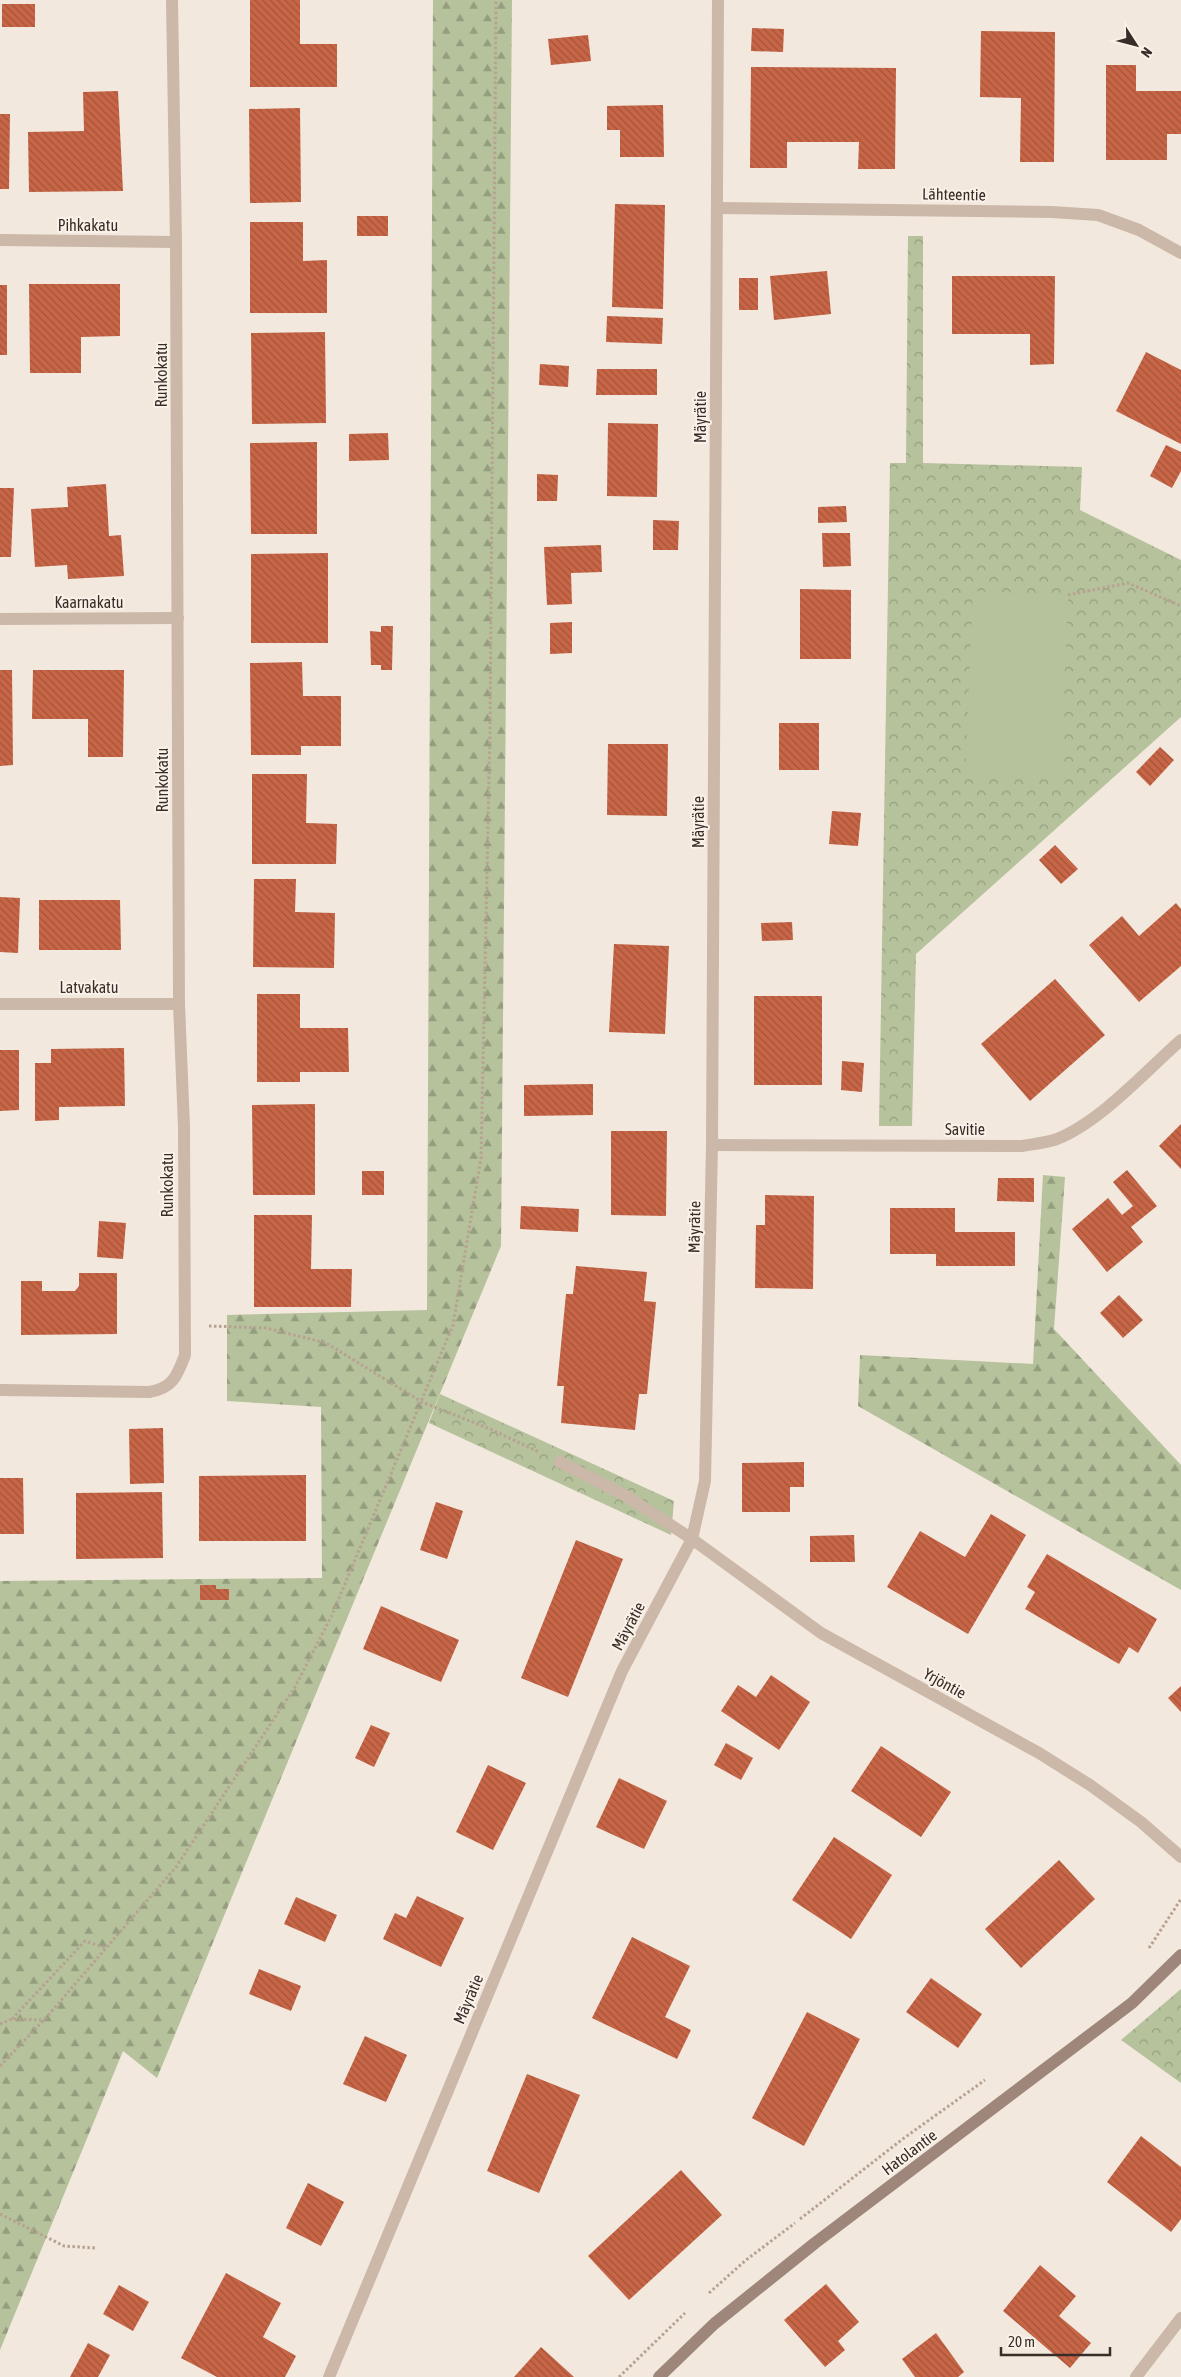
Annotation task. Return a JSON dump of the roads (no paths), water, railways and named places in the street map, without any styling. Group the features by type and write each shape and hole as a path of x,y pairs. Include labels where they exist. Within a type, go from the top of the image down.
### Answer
{"street":[{"name":"Runkokatu","path":"0,1390 150,1392 163,1390 176,1376 184,1355 184,1127 179,1004 176,242 172,0"},
{"name":"Mäyrätie","path":"329,2377 622,1671 692,1539 705,1481 712,1144 718,0"},
{"name":"Lähteentie","path":"718,208 1052,212 1098,215 1139,230 1181,253"},
{"name":"Pihkakatu","path":"0,240 176,242"},
{"name":"Kaarnakatu","path":"0,619 178,618"},
{"name":"Latvakatu","path":"0,1004 179,1004"},
{"name":"Savitie","path":"712,1144 1022,1146 1038,1144 1056,1140 1081,1127 1181,1040"},
{"name":"Yrjöntie","path":"560,1462 628,1498 692,1539 821,1633 1039,1753 1090,1785 1141,1822 1181,1857"},
{"name":"Hatolantie","path":"659,2377 714,2324 815,2243 1132,2003 1181,1955"},
{"path":"1136,2377 1181,2318"}]}
